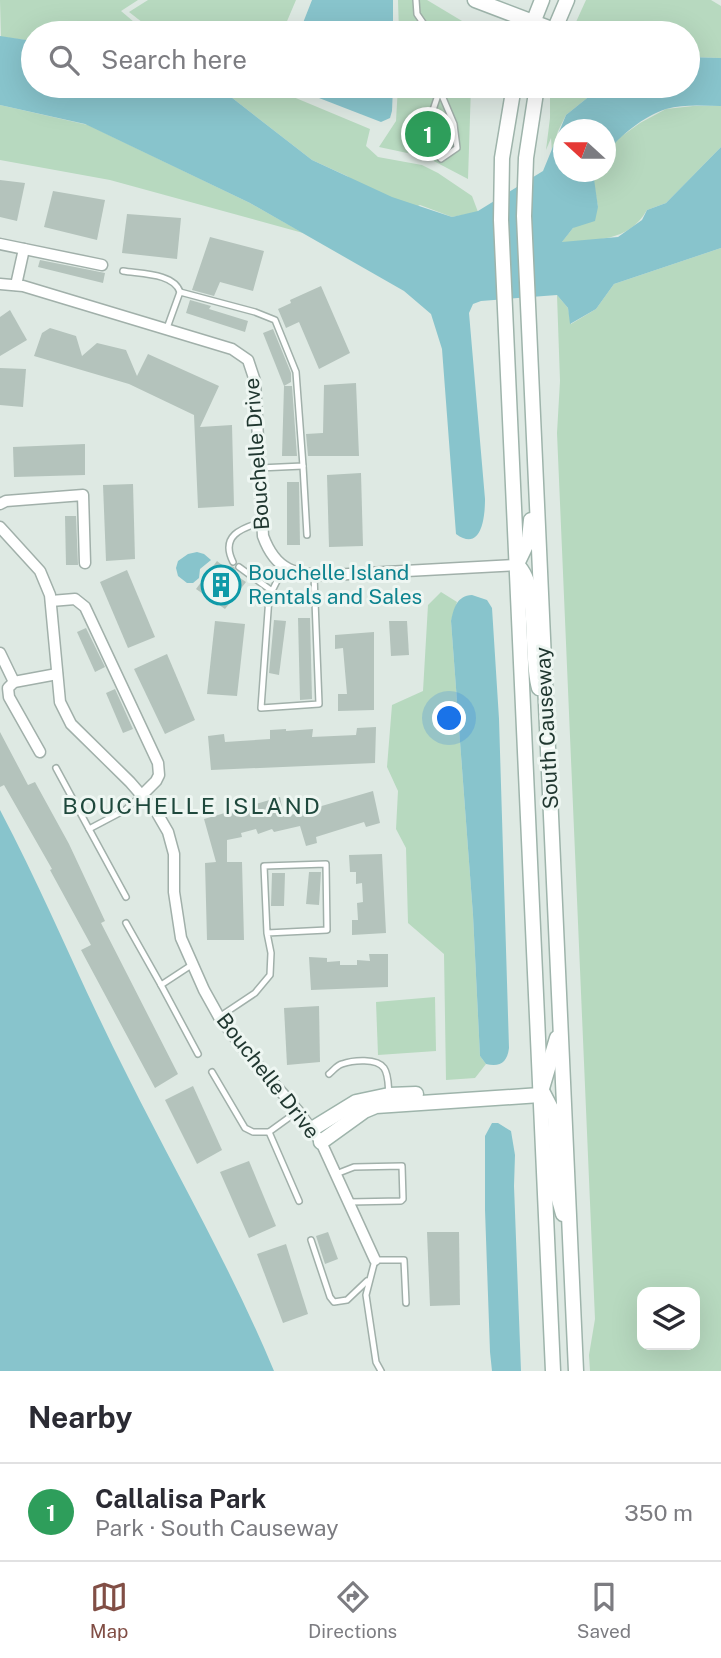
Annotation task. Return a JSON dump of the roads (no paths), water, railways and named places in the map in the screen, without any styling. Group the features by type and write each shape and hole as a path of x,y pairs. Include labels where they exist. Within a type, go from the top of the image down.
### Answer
{"main road":[{"path":"475,0 519,21"},
{"path":"533,21 542,0"},
{"path":"558,21 567,0"},
{"name":"South Causeway","path":"512,98 502,159 501,209 553,1371"},
{"name":"South Causeway","path":"535,98 526,158 524,216 576,1371"},
{"path":"536,476 529,539 517,565 531,586 534,670 546,711"},
{"path":"560,1022 541,1091 555,1116 558,1196 570,1240"},
{"path":"312,1129 356,1102 541,1091"},
{"path":"321,1142 364,1111 389,1100"},
{"path":"569,1371 574,1334"}],"street":[{"path":"0,243 102,265"},
{"path":"16,285 24,249"},
{"name":"Bouchelle Drive","path":"0,284 16,285 167,329 232,349 248,360 255,381 263,537 268,552 284,567"},
{"path":"0,504 6,501 83,495 85,563"},
{"name":"Bouchelle Drive","path":"0,527 40,571 51,601 60,702 71,724 142,795 168,832 174,854 174,892 181,938 219,1017 321,1142 375,1260"},
{"path":"284,567 302,575 314,575 517,565"},
{"path":"51,601 75,599 85,607 159,769 156,781 142,795"},
{"path":"0,653 14,682"},
{"path":"40,752 8,694 9,686 14,682 57,674"}],"lane":[{"path":"416,0 417,14 422,21"},
{"path":"436,98 428,142 441,159 457,148 454,124 442,98"},
{"path":"123,271 170,279 178,286 180,292 167,329"},
{"path":"180,292 275,320 296,372 307,535"},
{"path":"260,468 303,466"},
{"path":"233,562 229,553 233,536 244,527 262,522"},
{"path":"239,567 272,591"},
{"path":"284,567 269,597 261,708 319,704 314,575"},
{"path":"57,768 125,897"},
{"path":"89,830 125,810 142,795"},
{"path":"219,1017 255,993 270,975 271,953 267,933 264,866 326,864 327,930 267,933"},
{"path":"126,923 198,1054"},
{"path":"161,985 193,964"},
{"path":"330,1074 340,1064 377,1062 383,1066 387,1075 389,1100"},
{"path":"212,1073 245,1128 253,1132 269,1132 298,1111"},
{"path":"269,1132 299,1201"},
{"path":"336,1174 354,1167 402,1166 404,1199 348,1202"},
{"path":"311,1240 334,1302 347,1300 369,1279"},
{"path":"382,1371 376,1362 366,1295 375,1260 404,1260 406,1303"}],"water":[{"path":"312,0 393,0 393,21 304,21"},
{"path":"0,36 21,39 21,98 232,98 312,160 392,197 452,217 478,211 543,171 553,147 553,182 594,182 598,207 595,221 573,228 562,242 618,237 642,220 647,210 666,203 721,147 721,248 614,284 596,309 570,324 568,308 557,295 481,301 473,304 469,313 485,506 483,523 477,536 465,539 456,534 442,349 431,314 404,291 250,203 85,124 0,105"},
{"path":"700,57 721,58 721,106 680,106 666,109 649,116 616,142 616,119 564,119 566,115 587,98 700,98"},
{"path":"319,98 393,98 390,118 381,122"},
{"path":"197,552 211,560 200,569 199,578 193,583 187,583 178,576 178,561"},
{"path":"472,595 487,600 492,608 499,719 509,1048 505,1060 495,1065 486,1064 480,1056 473,915 451,621 457,603"},
{"path":"0,810 111,1044 204,1223 274,1371 0,1371"},
{"path":"492,1123 498,1123 511,1131 515,1155 521,1371 492,1371 485,1210 485,1136"}],"place":[{"name":"Callalisa Park","path":"428,134"},
{"name":"Bouchelle Island Rentals and Sales","path":"221,585"}],"district":[{"name":"BOUCHELLE ISLAND","path":"192,806"}]}
